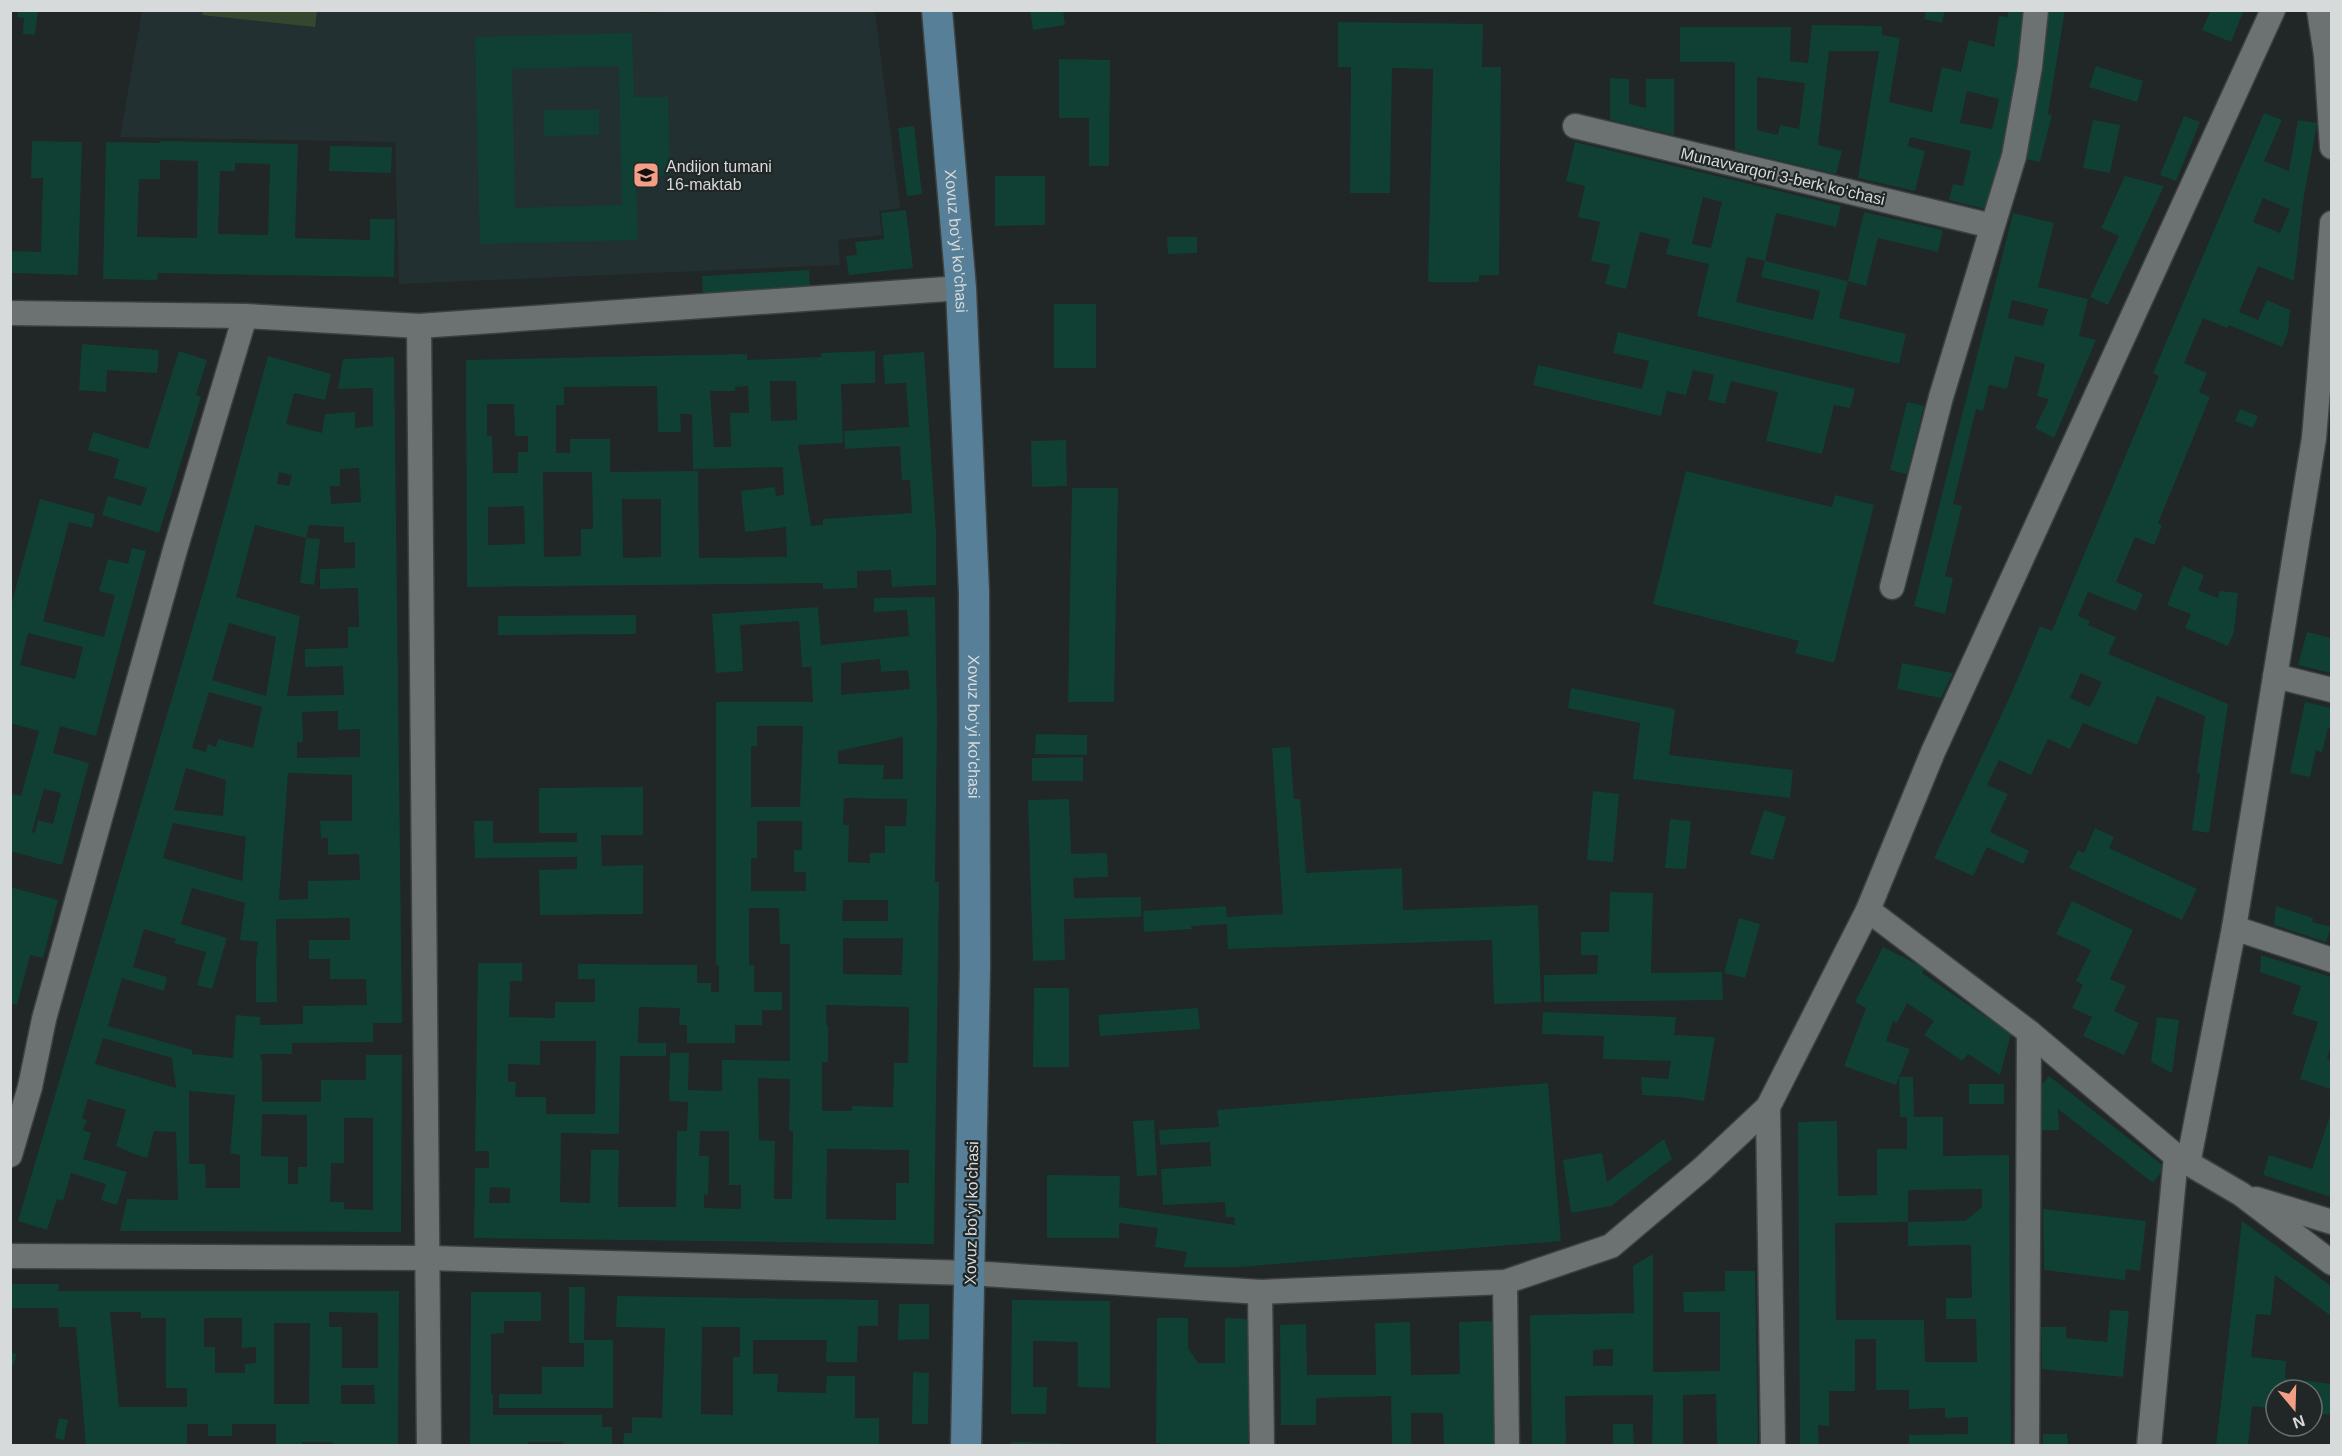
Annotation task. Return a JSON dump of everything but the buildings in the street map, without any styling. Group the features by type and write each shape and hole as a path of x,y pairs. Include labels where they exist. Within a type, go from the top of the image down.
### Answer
{"main road":[{"name":"Xovuz bo‘yi ko'chasi","path":"937,10 961,288 974,592 975,967 966,1446"}],"street":[{"path":"1892,587 1941,397 2014,156 2030,67 2036,10"},
{"path":"10,1256 428,1258 970,1273 1260,1292 1505,1282 1611,1246 1702,1169 1768,1107 1868,910 1933,752 2273,10"},
{"path":"2319,10 2326,55 2331,147"},
{"name":"Munavvarqori 3-berk koʻchasi","path":"1575,126 1992,226"},
{"path":"2149,1446 2182,1160 2234,928 2275,676 2323,440 2331,223"},
{"path":"10,313 245,316 419,326 961,288"},
{"path":"10,1155 30,1087 44,1019 175,550 245,316"},
{"path":"419,326 429,1446"},
{"path":"2275,676 2331,690"},
{"path":"1868,910 2029,1032 2182,1160 2241,1194 2331,1263"},
{"path":"2234,928 2331,960"},
{"path":"2027,1446 2029,1032"},
{"path":"1768,1107 1773,1446"},
{"path":"2241,1194 2331,1222"},
{"path":"1505,1282 1507,1446"},
{"path":"1260,1292 1262,1446"}],"shaded area":[{"name":"Andijon tumani 16-maktab","path":"641,10 642,13 692,10 875,11 900,208 879,211 882,235 838,240 840,265 399,284 395,142 120,137 142,11"}],"green space":[{"path":"203,10 317,11 315,27 202,15"}],"place":[{"name":"Andijon tumani 16-maktab","path":"646,175"}]}
